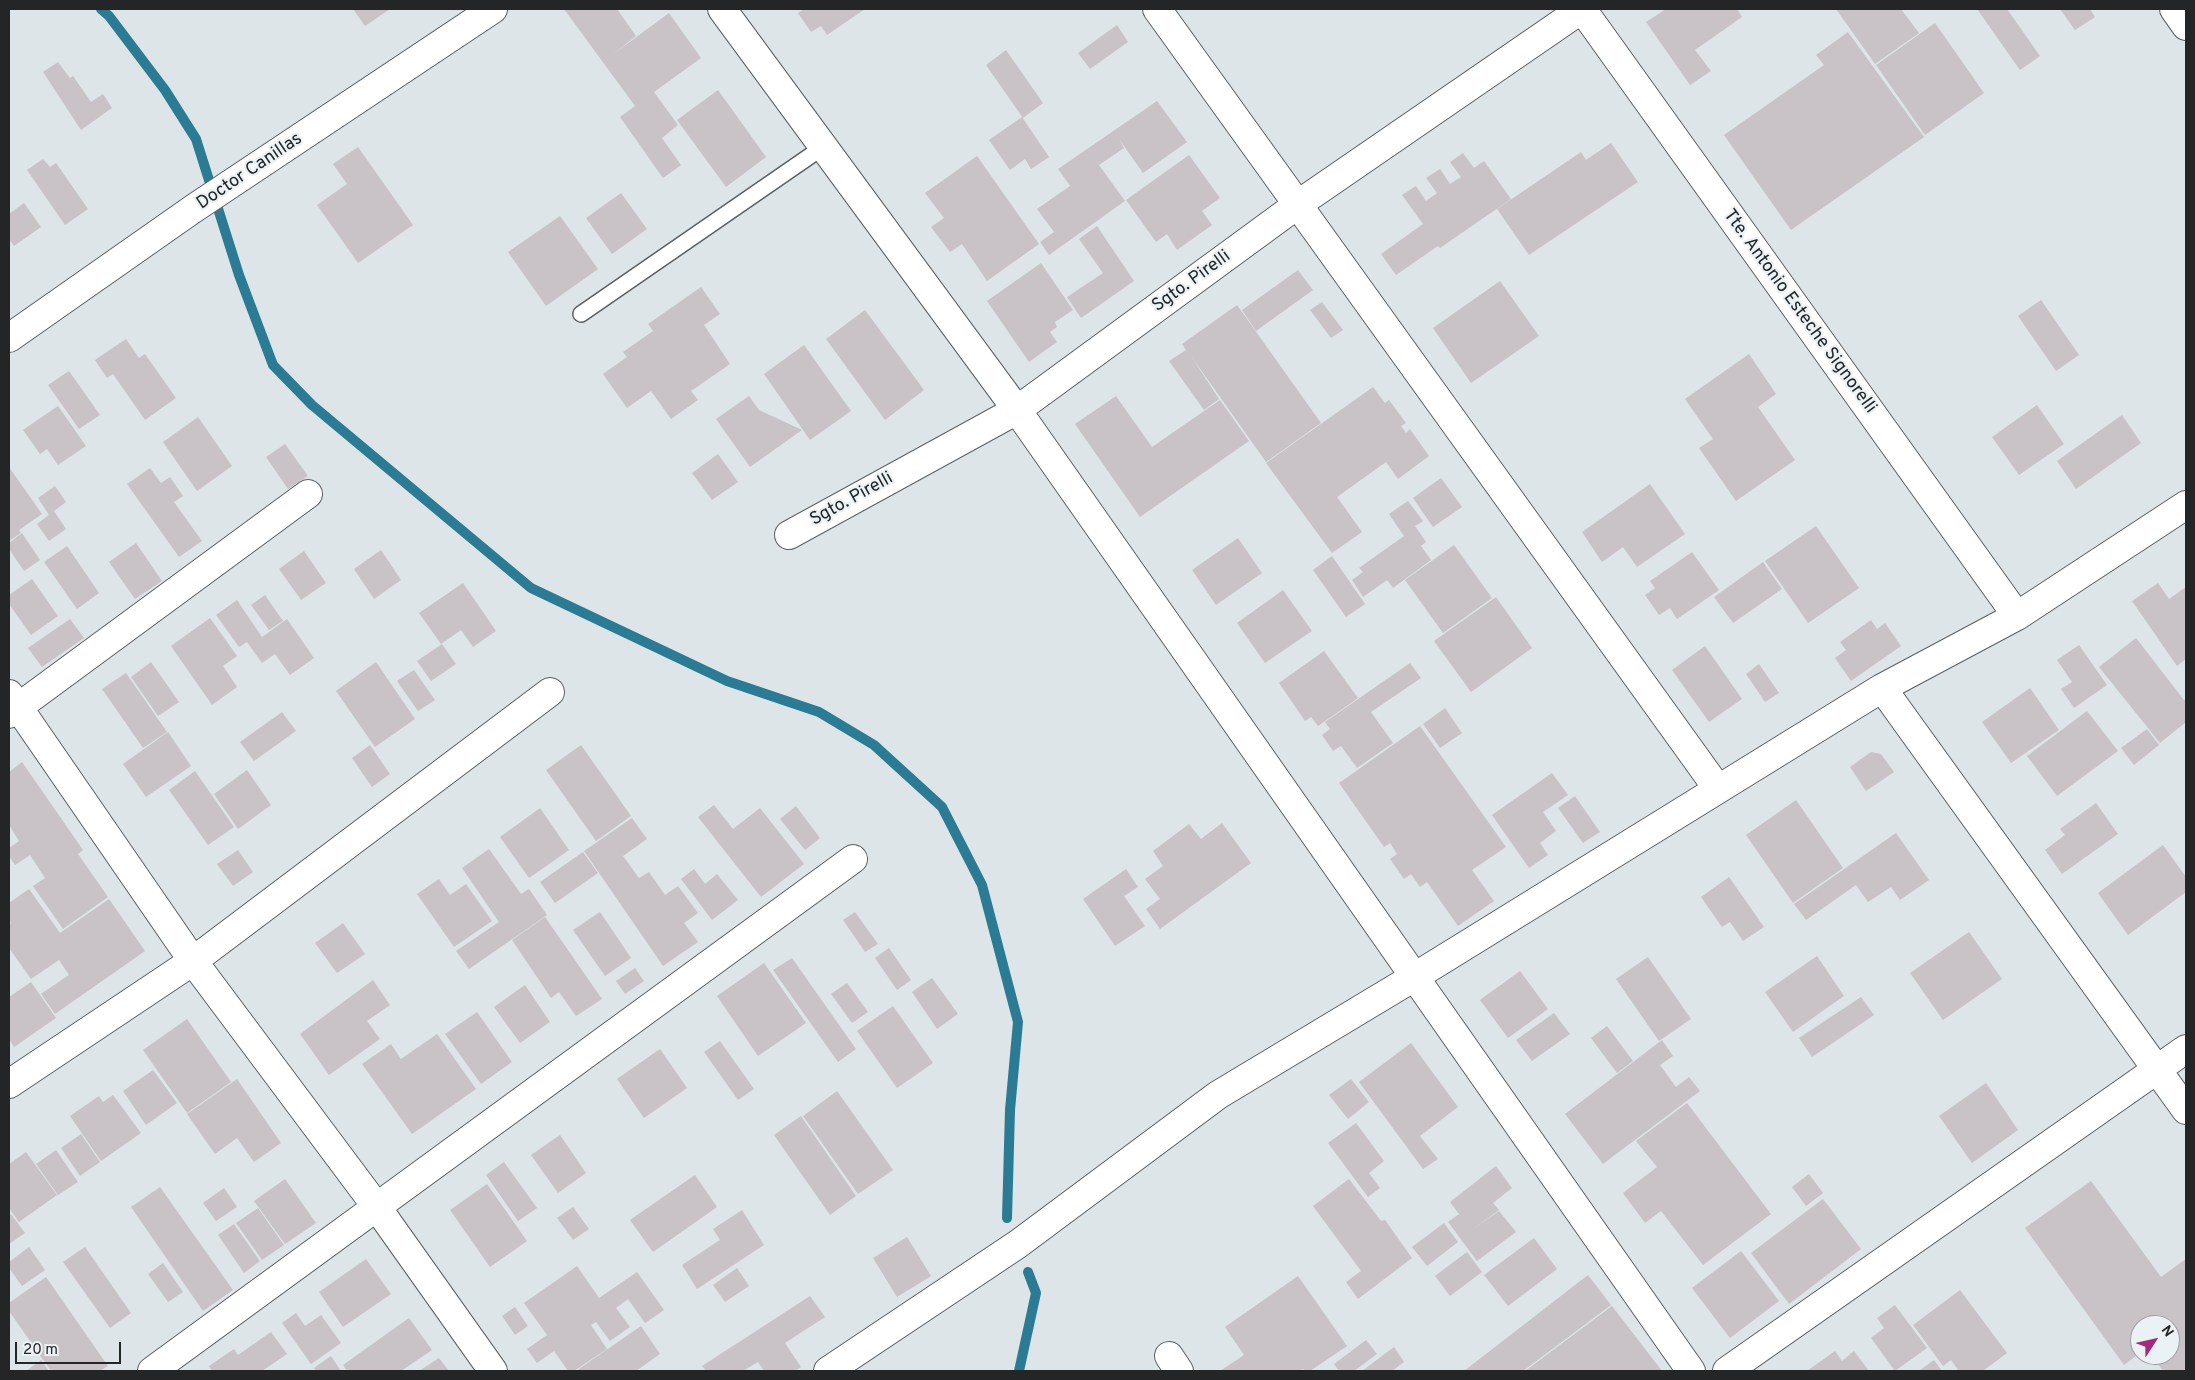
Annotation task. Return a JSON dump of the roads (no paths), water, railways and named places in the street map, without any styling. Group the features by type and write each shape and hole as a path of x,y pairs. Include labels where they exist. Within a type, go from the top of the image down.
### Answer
{"street":[{"name":"Doctor Canillas","path":"9,338 193,209 493,9"},
{"path":"722,9 1017,410 1416,976 1691,1371"},
{"path":"1157,9 1718,789"},
{"name":"Sgto. Pirelli","path":"789,534 1017,410 1297,205 1582,9"},
{"name":"Tte. Antonio Esteche Signorelli","path":"1582,9 2017,616"},
{"path":"2174,9 2186,26"},
{"path":"308,494 12,705 193,961 376,1206 492,1371"},
{"path":"828,1371 1018,1244 1218,1095 1416,976 1882,688 2017,616 2186,506"},
{"path":"1882,688 2186,1110"},
{"path":"9,1084 193,961 550,692"},
{"path":"152,1371 853,859"},
{"path":"1727,1371 2186,1049"}],"lane":[{"path":"581,314 823,147"}],"waterway":[{"path":"101,9 109,16 165,90 196,139 239,275 273,365 312,405 531,588 727,681 819,712 874,745 942,807 982,885 1018,1022 1010,1110 1007,1218"},
{"path":"1019,1371 1036,1293 1028,1272"}]}
